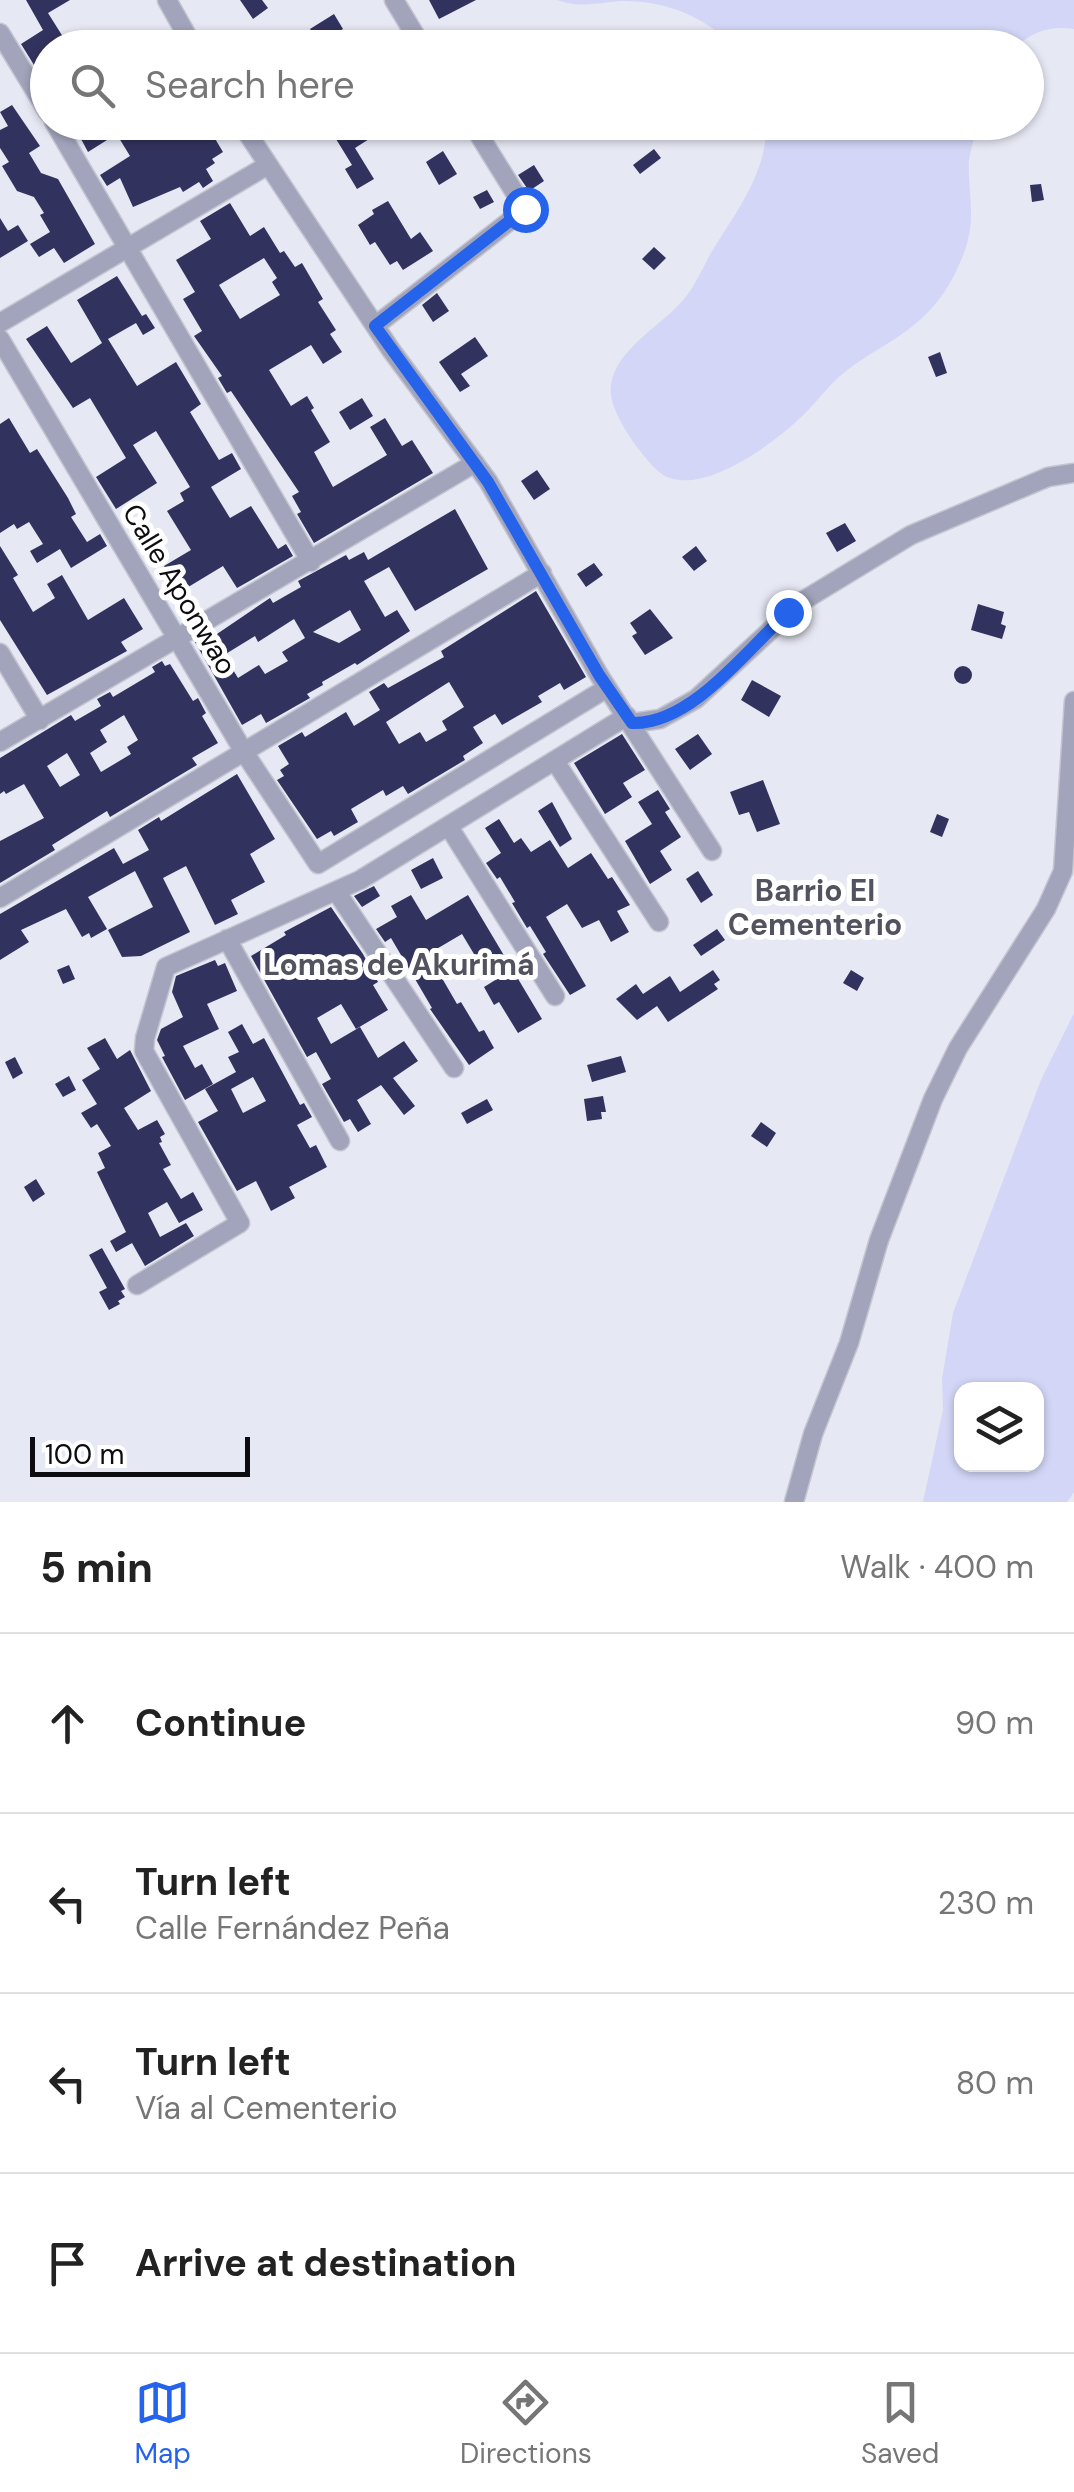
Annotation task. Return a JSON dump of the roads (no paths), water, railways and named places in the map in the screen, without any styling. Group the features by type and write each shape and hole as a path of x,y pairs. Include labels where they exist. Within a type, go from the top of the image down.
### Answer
{"street":[{"path":"166,0 184,30"},
{"path":"394,0 413,30"},
{"path":"0,33 30,82"},
{"path":"65,140 311,562"},
{"path":"252,140 375,326 509,514 608,688 712,851"},
{"path":"375,326 525,209 481,140"},
{"path":"0,324 268,165"},
{"name":"Calle Aponwao","path":"0,339 244,752 318,864 608,688"},
{"path":"0,742 475,463"},
{"path":"138,1285 240,1223 144,1051 144,1038 166,966 336,891 629,719 644,723 678,710 718,681 801,602 910,534 1048,476 1074,473"},
{"path":"0,898 542,573"},
{"path":"0,653 40,720"},
{"path":"794,1502 813,1434 850,1343 880,1240 932,1099 1056,891 1066,846 1074,701"},
{"path":"555,761 659,922"},
{"path":"449,827 555,996"},
{"path":"336,891 454,1068"},
{"path":"227,939 340,1141"}],"district":[{"name":"Barrio El Cementerio","path":"815,908"},
{"name":"Lomas de Akurimá","path":"399,965"}]}
